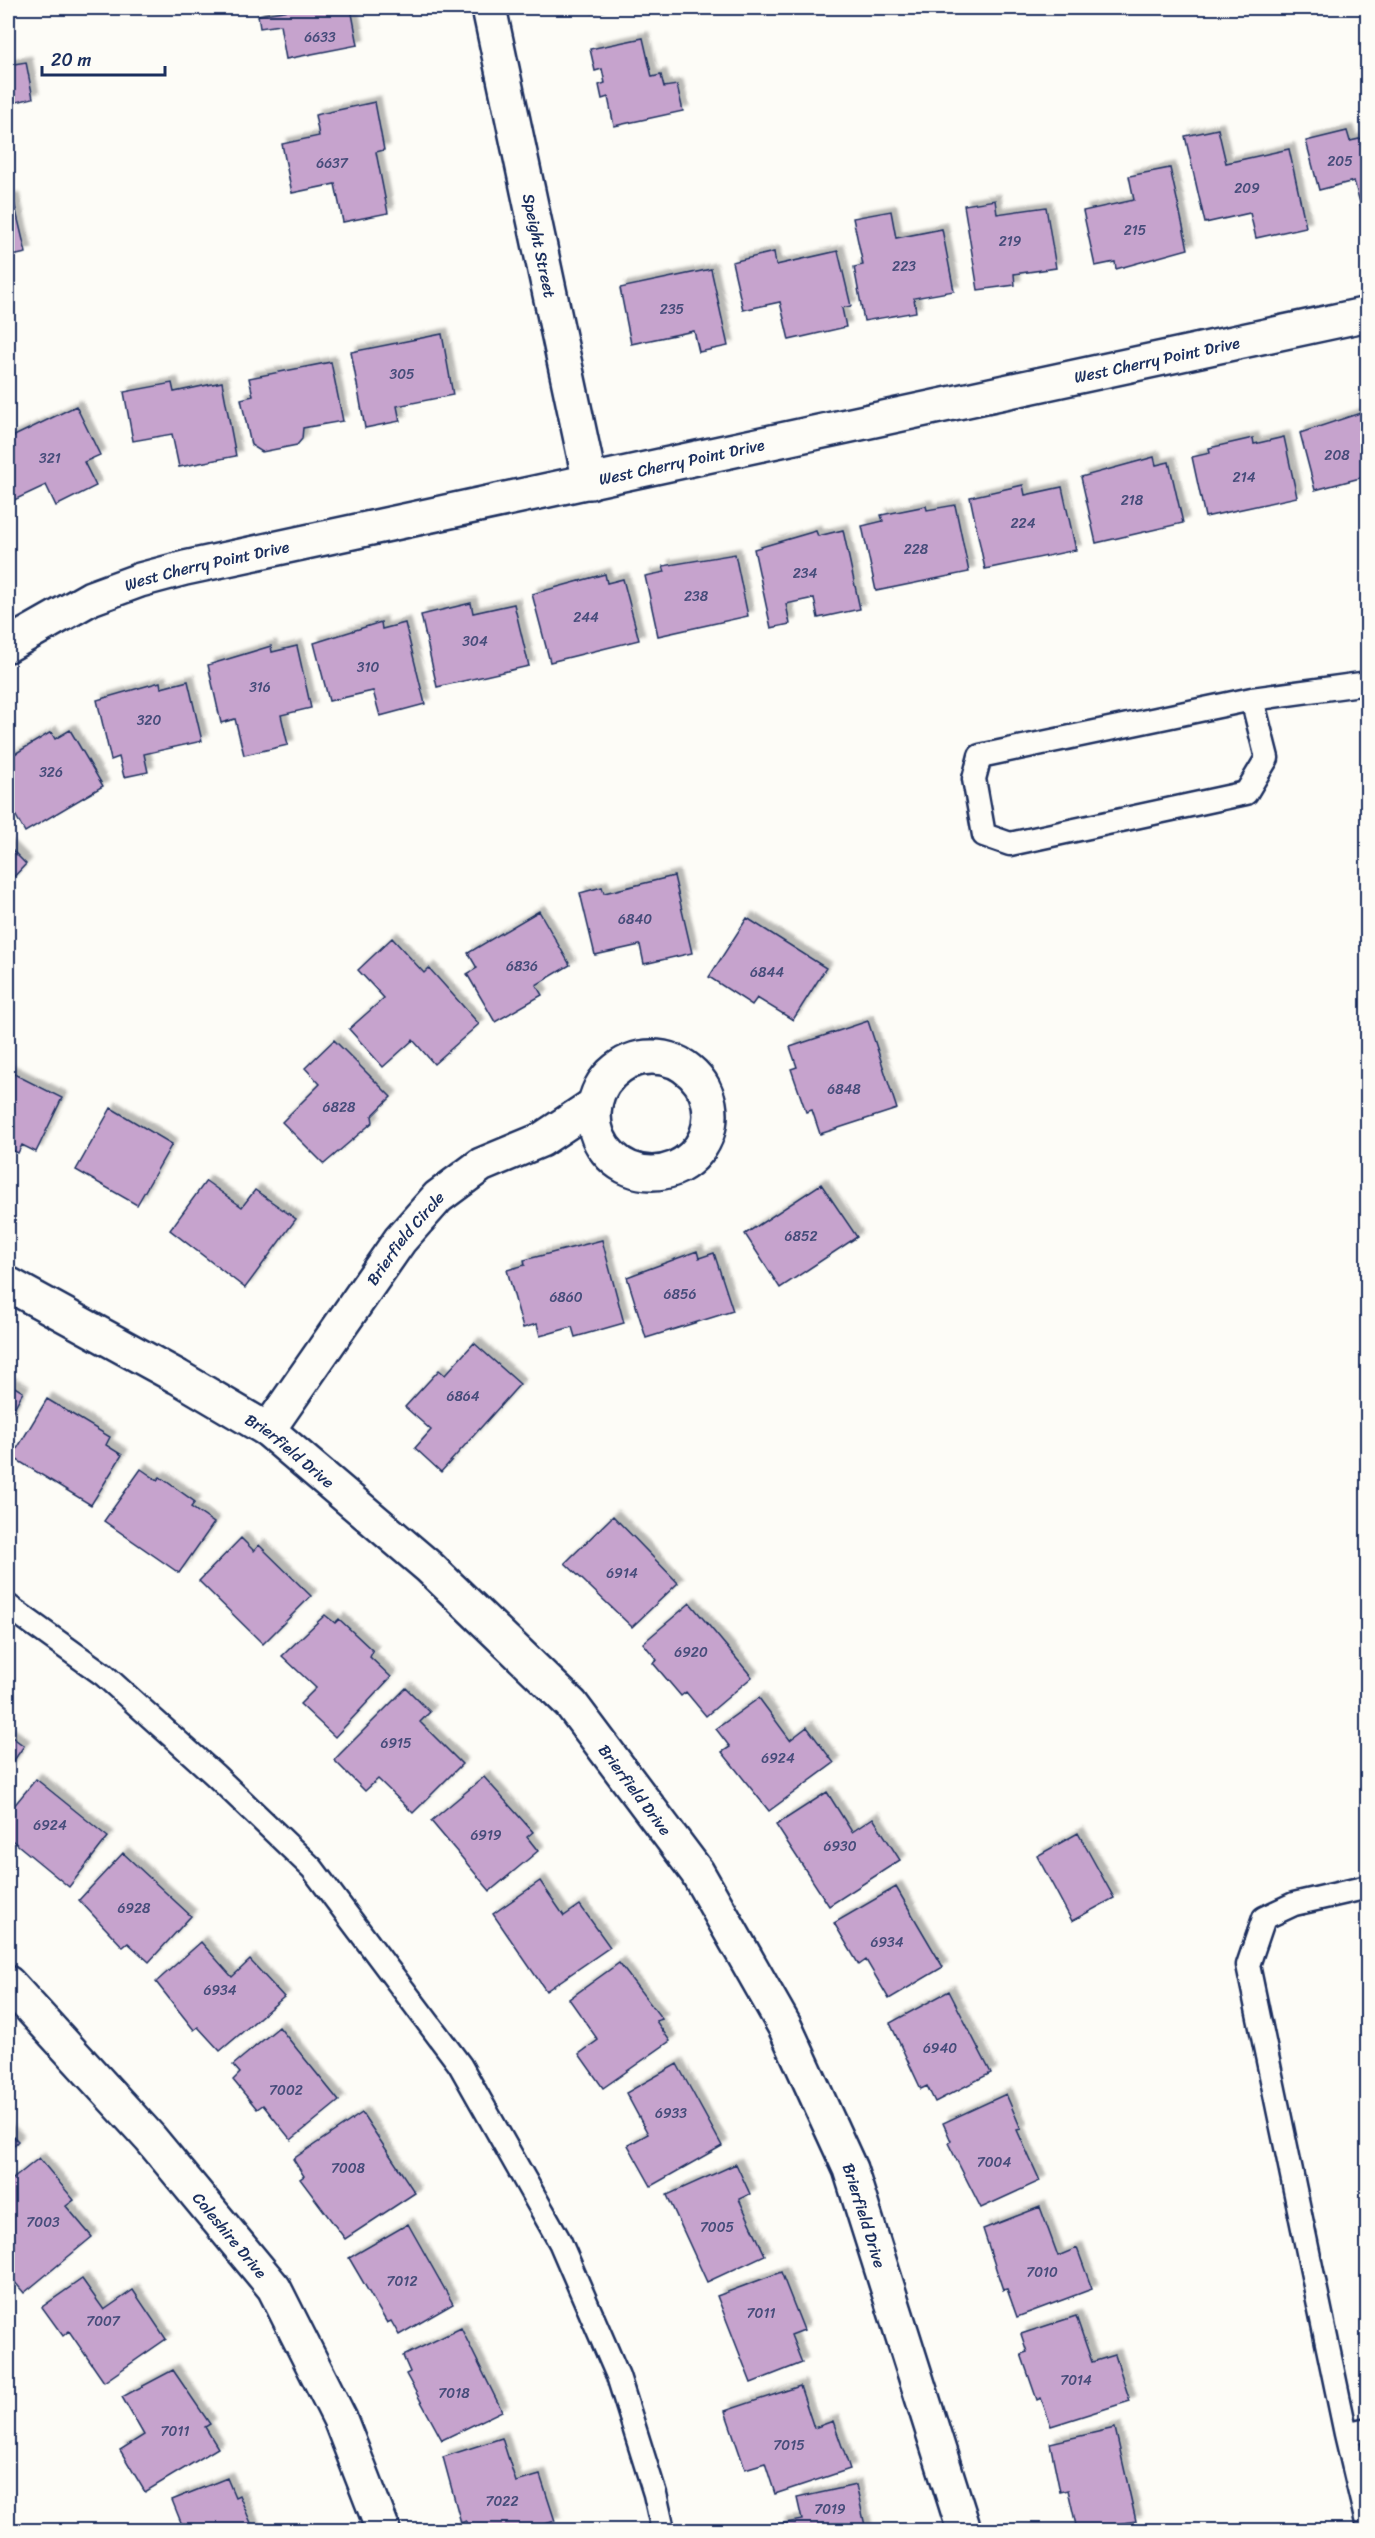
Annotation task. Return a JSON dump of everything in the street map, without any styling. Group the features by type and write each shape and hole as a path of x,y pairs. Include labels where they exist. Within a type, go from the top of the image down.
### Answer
{"street":[{"name":"Speight Street","path":"489,8 590,482"},
{"name":"West Cherry Point Drive","path":"8,645 91,598 140,580 1368,314"},
{"name":"Brierfield Circle","path":"268,1430 400,1240 438,1197 481,1165 542,1140 595,1104"},
{"name":"Brierfield Drive","path":"8,1284 178,1377 268,1430 429,1567 571,1704 697,1872 785,2027 850,2169 964,2530"},
{"name":"Coleshire Drive","path":"8,1983 150,2138 274,2288 340,2419 383,2530"}],"lane":[{"path":"1252,699 1267,758 1246,793 1010,844 984,834 974,779 980,756 1252,699 1368,683"},
{"path":"8,1606 104,1675 215,1775 312,1868 395,1975 460,2065 560,2242 618,2376 655,2494 663,2530"},
{"path":"1368,1887 1294,1904 1264,1918 1248,1965 1357,2431 1368,2527"}],"building":[{"path":"303,8 351,8 358,45 286,59 280,25 260,28 258,15"},
{"path":"590,8 618,8 592,13"},
{"path":"643,38 652,77 661,75 664,87 677,85 683,111 614,126 608,97 602,99 599,85 605,83 602,69 595,71 590,49"},
{"path":"26,62 33,98 8,104 8,65"},
{"path":"375,102 384,150 376,152 388,213 343,222 335,184 292,193 282,144 319,136 315,115"},
{"path":"1218,129 1226,163 1289,149 1306,227 1256,238 1250,213 1205,223 1185,136"},
{"path":"1347,131 1350,141 1368,137 1368,213 1363,214 1354,181 1319,190 1306,141"},
{"path":"1170,168 1188,249 1116,269 1115,262 1095,266 1083,211 1134,200 1129,176"},
{"path":"13,198 26,253 8,257 8,199"},
{"path":"995,200 997,214 1046,207 1056,268 1014,274 1015,285 978,290 964,205"},
{"path":"891,211 896,238 942,229 954,291 914,298 916,312 864,321 854,267 863,265 853,218"},
{"path":"838,251 851,306 842,308 846,327 789,340 780,302 743,310 732,262 774,252 776,265"},
{"path":"711,269 728,346 699,352 694,331 631,344 620,288"},
{"path":"442,334 453,395 397,406 400,421 365,428 351,352"},
{"path":"331,362 343,421 303,428 302,439 297,445 262,452 251,445 241,399 253,396 249,378"},
{"path":"222,382 236,456 179,467 172,434 133,441 124,392 172,383 174,392"},
{"path":"76,406 100,455 84,462 96,486 56,506 46,485 10,502 8,497 8,439"},
{"path":"1363,412 1368,417 1368,491 1364,477 1315,490 1300,433"},
{"path":"1284,437 1297,497 1205,517 1192,457 1210,453 1209,448 1253,438 1254,444"},
{"path":"1154,457 1156,465 1169,462 1183,523 1096,543 1081,477"},
{"path":"1023,485 1025,495 1062,487 1076,550 985,569 970,497"},
{"path":"955,505 969,572 876,591 862,526 883,521 881,515 926,506 927,510"},
{"path":"843,530 860,609 818,618 814,598 786,604 790,624 771,628 754,549 816,531 818,536"},
{"path":"735,554 748,616 658,636 645,576 665,572 663,566"},
{"path":"605,574 607,583 623,579 639,640 550,662 532,594"},
{"path":"471,603 473,613 514,604 529,666 437,687 421,615"},
{"path":"381,622 382,629 405,623 425,704 380,716 373,691 329,701 314,643"},
{"path":"271,646 272,652 297,646 311,708 281,715 288,745 244,755 235,719 221,723 208,665"},
{"path":"188,681 202,741 144,754 148,772 124,777 119,757 111,760 97,700 160,682 161,688"},
{"path":"70,730 103,786 25,832 8,802 8,758 51,732 55,739"},
{"path":"8,846 26,864 8,883"},
{"path":"674,876 692,953 644,964 640,945 595,955 580,893 602,887 604,893"},
{"path":"539,911 570,965 536,985 542,995 495,1022 467,974 477,968 468,953"},
{"path":"747,918 826,968 793,1020 757,998 752,1005 709,977"},
{"path":"392,938 424,973 429,968 479,1024 434,1064 413,1040 383,1067 349,1029 384,998 358,970"},
{"path":"868,1021 897,1109 820,1134 812,1110 806,1112 791,1069 797,1067 790,1047"},
{"path":"334,1040 391,1097 372,1116 373,1122 324,1164 282,1122 320,1084 305,1068"},
{"path":"8,1071 62,1098 36,1152 22,1145 18,1153 8,1148"},
{"path":"111,1108 172,1144 137,1205 76,1170"},
{"path":"206,1181 242,1207 255,1190 296,1219 245,1288 170,1230"},
{"path":"821,1184 857,1237 780,1288 745,1234"},
{"path":"602,1240 624,1323 575,1337 572,1327 540,1336 537,1324 523,1328 507,1270 525,1265 524,1260"},
{"path":"697,1251 699,1258 714,1253 733,1311 646,1338 627,1277"},
{"path":"474,1343 520,1384 441,1472 415,1448 431,1430 405,1407 439,1370 445,1375"},
{"path":"8,1383 23,1392 8,1419"},
{"path":"47,1399 110,1437 106,1445 122,1455 91,1505 12,1457"},
{"path":"141,1469 157,1480 160,1477 195,1502 191,1507 214,1523 179,1573 104,1521"},
{"path":"613,1516 678,1583 632,1627 565,1563"},
{"path":"241,1538 254,1551 259,1545 311,1596 263,1644 199,1581"},
{"path":"690,1603 752,1677 706,1716 686,1692 681,1696 653,1663 657,1660 643,1643"},
{"path":"325,1615 335,1623 339,1619 373,1651 370,1657 391,1677 335,1737 300,1704 316,1688 282,1656"},
{"path":"406,1688 430,1712 420,1722 462,1764 413,1813 378,1779 365,1791 334,1760"},
{"path":"759,1698 790,1740 807,1727 834,1763 769,1811 722,1752 730,1747 716,1729"},
{"path":"8,1734 24,1746 8,1769"},
{"path":"484,1777 533,1832 527,1837 538,1851 490,1891 431,1821"},
{"path":"36,1779 108,1837 69,1887 8,1837 8,1813"},
{"path":"827,1792 852,1832 873,1818 900,1860 829,1906 776,1825"},
{"path":"1078,1833 1114,1898 1072,1921 1037,1856"},
{"path":"123,1853 191,1916 149,1962 128,1943 123,1947 79,1900"},
{"path":"540,1881 564,1916 580,1905 610,1947 546,1991 493,1914"},
{"path":"896,1887 943,1967 889,1999 866,1960 859,1965 834,1923"},
{"path":"201,1942 232,1977 250,1960 284,1997 220,2051 198,2027 194,2030 156,1982"},
{"path":"619,1963 662,2019 656,2021 670,2041 603,2088 579,2054 598,2040 569,1999"},
{"path":"949,1991 991,2073 935,2102 927,2086 921,2089 890,2023"},
{"path":"279,2027 339,2101 291,2140 263,2105 257,2109 233,2080 240,2073 233,2065"},
{"path":"677,2064 722,2146 651,2186 628,2145 648,2134 626,2093"},
{"path":"1006,2094 1021,2129 1017,2130 1040,2181 981,2208 948,2143 951,2141 943,2123"},
{"path":"362,2113 415,2193 345,2239 300,2179 304,2176 293,2159"},
{"path":"8,2131 18,2141 8,2152"},
{"path":"39,2158 74,2200 66,2206 92,2237 24,2293 8,2274 8,2183"},
{"path":"736,2164 750,2194 739,2199 765,2255 707,2282 667,2195"},
{"path":"1040,2207 1058,2256 1077,2248 1092,2289 1017,2317 1007,2289 1003,2290 983,2229"},
{"path":"408,2224 453,2304 399,2335 391,2321 387,2323 349,2258"},
{"path":"781,2272 804,2330 791,2335 802,2363 751,2383 717,2296"},
{"path":"82,2279 104,2310 133,2290 166,2339 104,2382 69,2331 63,2336 42,2307"},
{"path":"1076,2316 1092,2362 1115,2355 1130,2401 1051,2426 1041,2398 1037,2400 1021,2354 1027,2352 1021,2334"},
{"path":"461,2328 502,2411 442,2440 406,2374 410,2372 403,2356"},
{"path":"173,2370 210,2424 205,2427 218,2448 145,2492 120,2450 144,2435 122,2397"},
{"path":"800,2386 814,2428 833,2421 850,2469 775,2494 765,2463 745,2469 725,2411"},
{"path":"1115,2428 1136,2521 1077,2530 1068,2490 1060,2492 1050,2443"},
{"path":"502,2438 516,2482 540,2475 555,2521 526,2530 469,2530 466,2521 461,2523 443,2457"},
{"path":"227,2478 235,2497 239,2495 254,2530 184,2530 172,2500"},
{"path":"856,2485 866,2530 781,2530 780,2524 802,2520 797,2498"}]}
